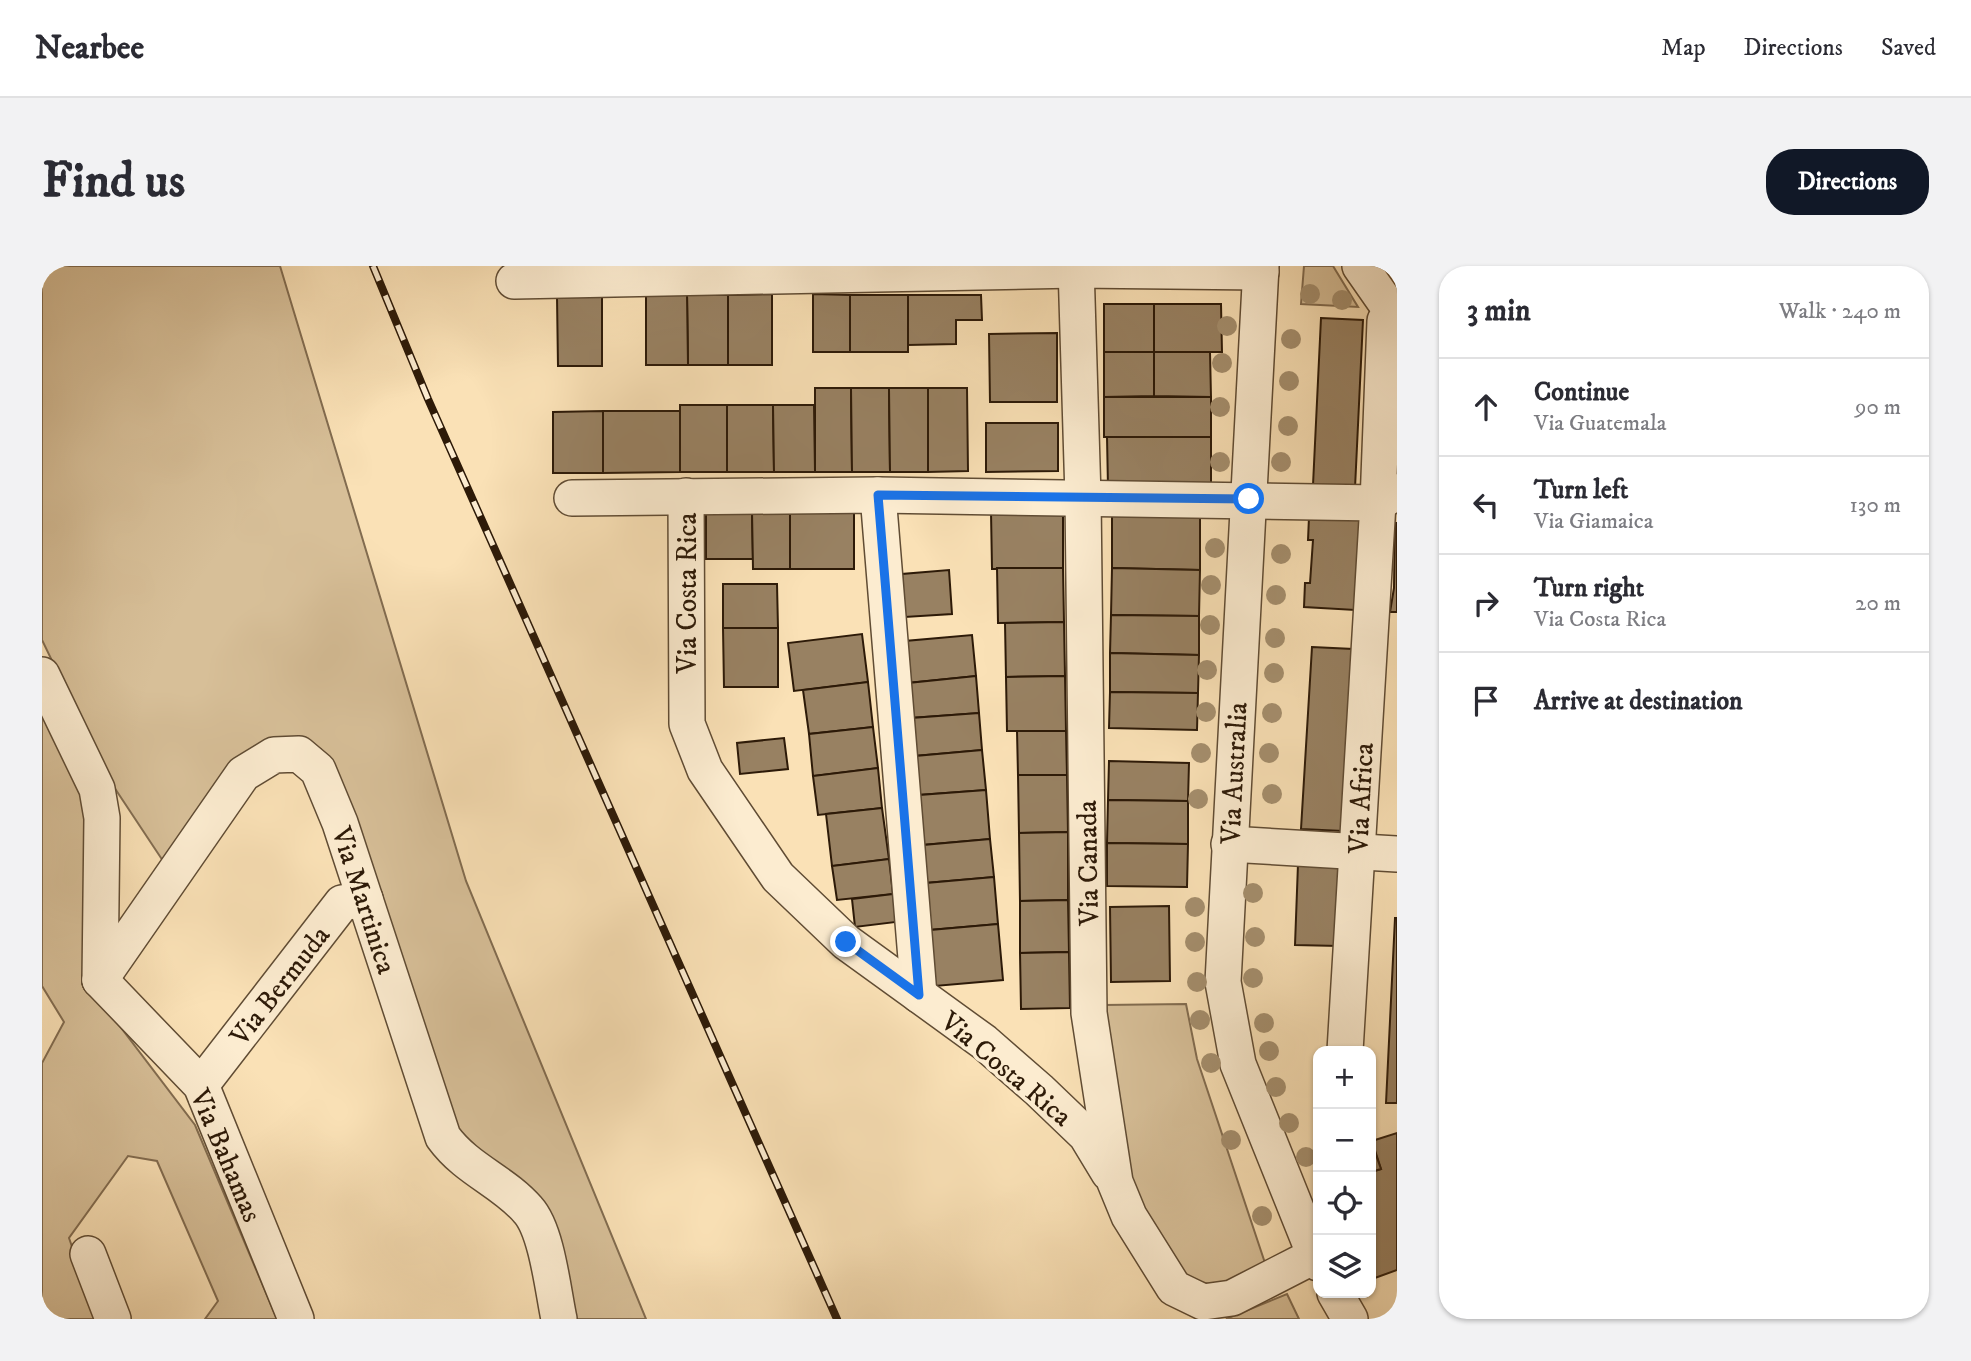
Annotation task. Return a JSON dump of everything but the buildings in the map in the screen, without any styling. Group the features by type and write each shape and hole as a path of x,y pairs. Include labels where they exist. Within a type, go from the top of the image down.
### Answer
{"street":[{"path":"1360,266 1396,315"},
{"path":"514,281 1076,268 1261,269"},
{"name":"Via Canada","path":"1076,268 1083,497 1089,1013 1115,1182 1129,1216 1174,1289 1203,1302 1232,1298 1313,1261"},
{"name":"Via Australia","path":"1261,269 1223,982 1238,1064 1313,1252"},
{"name":"Via Africa","path":"1345,1046 1357,852 1388,498 1385,321 1396,315"},
{"path":"878,495 919,995"},
{"path":"572,498 878,495 1388,498"},
{"name":"Via Costa Rica","path":"686,496 687,724 705,770 778,877 846,942 984,1042 1039,1090 1086,1135 1115,1182"},
{"path":"42,675 97,789 102,818 100,980"},
{"name":"Via Martinica","path":"100,980 243,774 274,755 299,754 318,770 365,899 443,1137 457,1156 530,1211 542,1242 559,1319"},
{"path":"1229,844 1397,854"},
{"name":"Via Bermuda","path":"201,1085 342,904 365,899"},
{"name":"Via Bahamas","path":"100,980 201,1085 296,1319"},
{"path":"88,1254 113,1319"},
{"path":"1338,1298 1350,1319"}],"shaded area":[{"path":"42,266 280,266 466,881 646,1319 570,1319 559,1257 444,1118 344,789 321,749 287,738 167,867 110,781 42,640"},
{"path":"1304,266 1333,266 1358,307 1301,304"},
{"path":"42,708 80,784 90,839 103,1004 195,1125 277,1319 205,1319 218,1301 157,1161 128,1156 69,1238 97,1319 42,1319 42,1063 64,1022 42,986"},
{"path":"1186,1004 1197,1059 1266,1266 1234,1284 1201,1282 1175,1265 1154,1237 1139,1201 1127,1160 1119,1117 1104,1005"},
{"path":"1287,1294 1299,1319 1226,1319"}],"railway":[{"path":"373,266 428,399 837,1319"}],"route":[{"path":"846,942 919,995 878,495 1249,499"}]}
